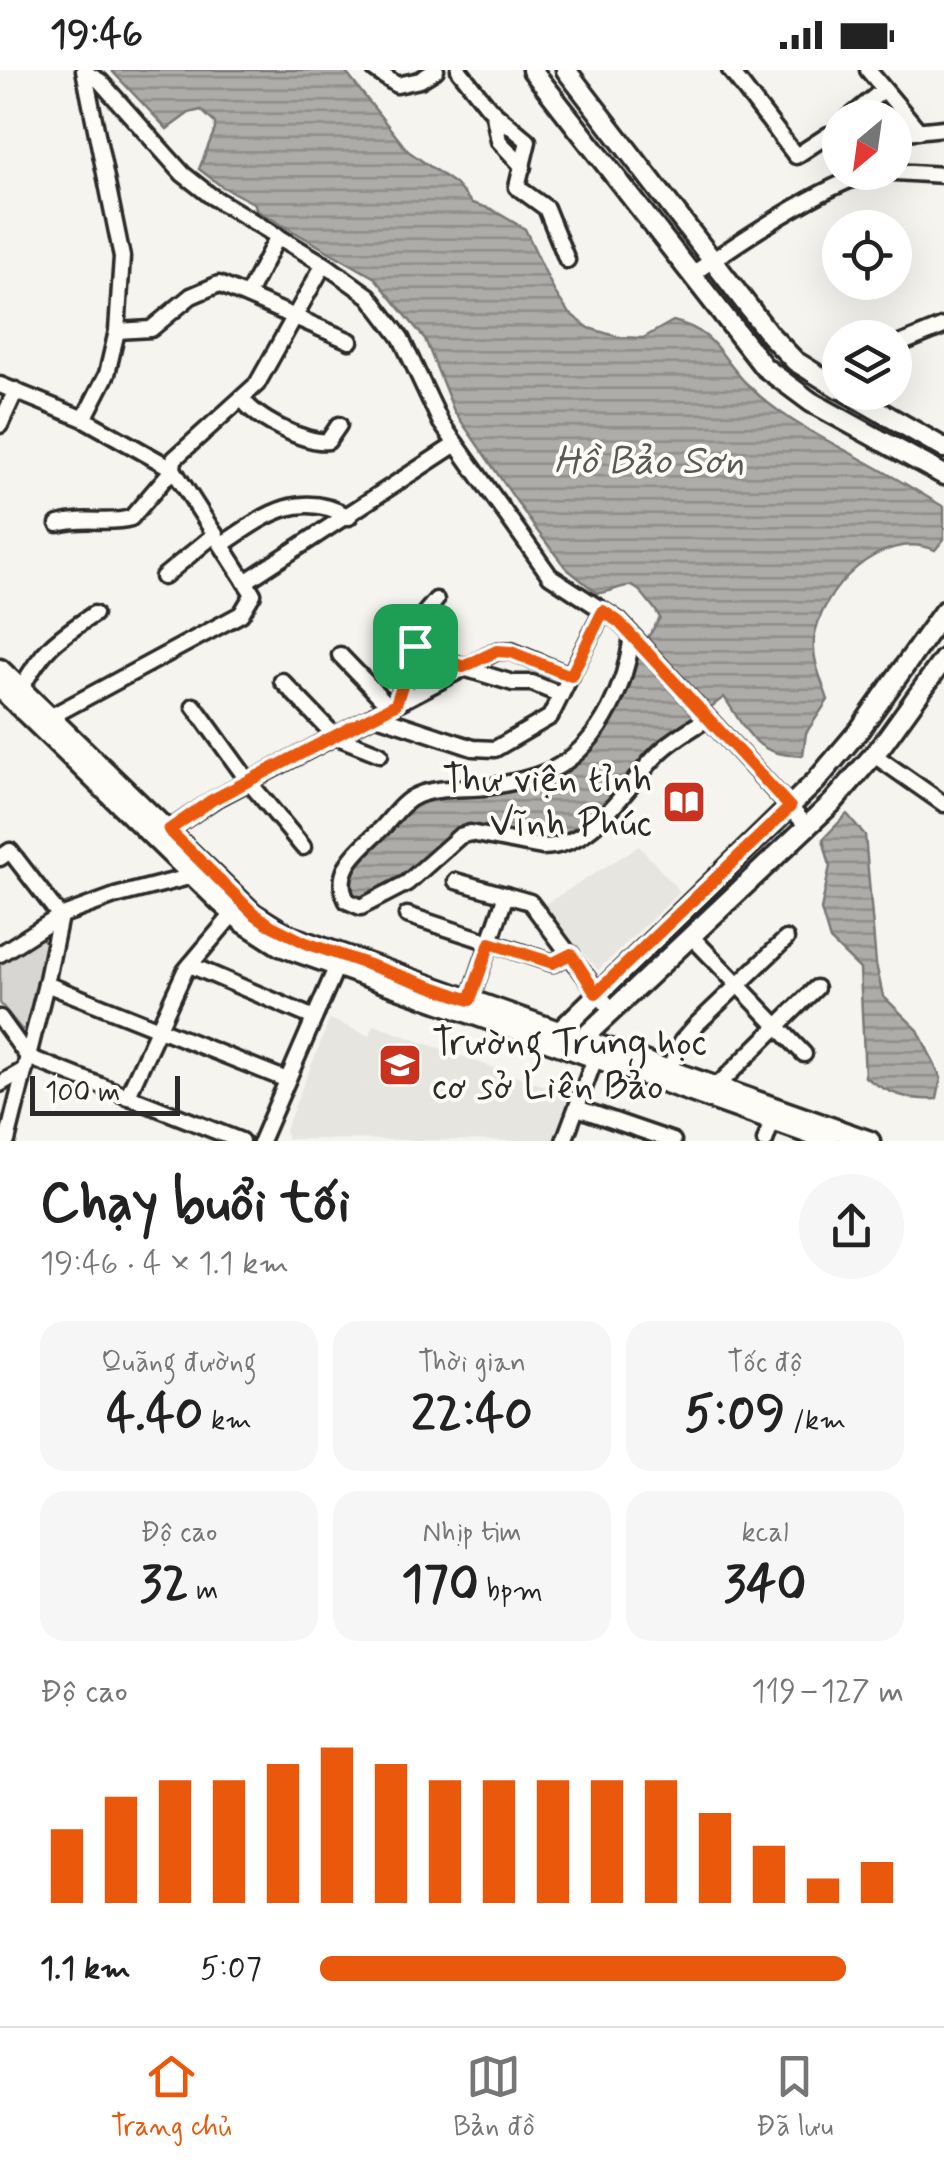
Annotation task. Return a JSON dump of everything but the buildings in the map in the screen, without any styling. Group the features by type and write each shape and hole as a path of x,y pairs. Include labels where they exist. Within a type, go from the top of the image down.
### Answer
{"main road":[{"path":"532,70 749,350 780,381 944,474"},
{"path":"566,70 783,350 822,374"},
{"path":"881,410 944,448"},
{"path":"554,1037 790,807 860,728 944,611"},
{"path":"576,1044 808,828 874,755 944,659"},
{"path":"0,669 169,830 233,914 280,946 336,968 576,1044 829,1141"},
{"path":"0,688 202,873 253,913 290,936 470,1000 554,1037"},
{"path":"598,1052 669,1069 870,1141"}],"street":[{"path":"375,70 396,85 420,80 436,70"},
{"path":"459,70 493,111 526,136 529,146 517,187 546,208 567,260"},
{"path":"730,70 796,156 822,140"},
{"path":"868,70 919,131"},
{"path":"85,71 100,80 183,174 211,196 369,296 401,338 441,423 550,576 619,622 808,828"},
{"path":"84,418 107,374 117,331 122,257 85,71"},
{"path":"871,100 883,90"},
{"path":"493,111 499,141 523,167"},
{"path":"912,132 944,128"},
{"path":"912,173 944,175"},
{"path":"691,275 832,190"},
{"path":"248,294 278,236"},
{"path":"58,524 79,518 131,518 173,469 174,459 256,384 324,264"},
{"path":"117,331 151,329 191,296 219,284 350,342"},
{"path":"912,339 944,326"},
{"path":"0,385 84,418 173,469 252,594 241,614 50,717"},
{"path":"0,425 16,390"},
{"path":"243,398 249,410 314,442 328,440 338,424"},
{"path":"245,582 456,444"},
{"path":"163,578 219,539 272,511 324,504 349,517"},
{"path":"393,706 425,613 436,600"},
{"path":"374,715 486,750 512,741 550,717 603,611"},
{"path":"20,689 50,644 94,614"},
{"path":"634,639 628,670 613,702 592,734 568,759 521,780 426,792 409,799 353,854 343,884 347,901 361,908 406,884 460,836 470,833 542,847 552,847 584,833 658,753 705,718"},
{"path":"415,646 463,667 513,683 532,683 562,695"},
{"path":"169,830 212,800 497,651 511,652 571,676"},
{"path":"340,654 393,706"},
{"path":"282,681 336,736 380,754"},
{"path":"194,706 303,848"},
{"path":"874,755 944,804"},
{"path":"0,858 10,851 60,916 6,1141"},
{"path":"0,954 60,916 202,873"},
{"path":"456,881 530,902 611,1010"},
{"path":"470,1000 506,895"},
{"path":"127,1096 156,1028 190,965 233,914"},
{"path":"406,915 553,963 571,954"},
{"path":"691,936 804,1054"},
{"path":"669,1069 689,1032 786,939"},
{"path":"190,965 314,1018"},
{"path":"261,1141 336,968"},
{"path":"46,984 288,1080"},
{"path":"717,1086 816,988"},
{"path":"0,1018 26,1063 127,1096 241,1141"},
{"path":"564,1141 598,1052"},
{"path":"0,1084 26,1063"},
{"path":"578,1108 629,1134 673,1141"},
{"path":"765,1141 772,1121"}],"shaded area":[{"path":"639,846 680,892 598,970 542,906"},
{"path":"39,936 49,945 31,1024 22,1030 0,1003 0,963"},
{"name":"Trường Trung học cơ sở Liên Bảo","path":"330,1019 369,1036 374,1025 570,1095 552,1141 288,1139 285,1130"}],"water":[{"name":"Hồ Bảo Sơn","path":"111,70 344,70 408,151 455,184 472,203 525,229 554,291 568,312 589,328 618,337 643,338 673,321 699,331 747,384 774,407 944,507 944,539 935,550 915,545 875,555 856,568 828,601 814,648 828,700 806,733 803,755 787,755 763,747 746,731 724,697 659,747 602,812 574,834 539,841 482,829 363,903 348,894 351,867 417,800 536,782 598,732 627,689 645,642 660,618 634,587 597,593 566,568 454,411 425,339 375,278 256,210 255,204 199,169 215,129 215,123 201,110 189,113 167,129"},
{"path":"847,814 865,835 876,964 883,996 918,1030 941,1078 937,1099 899,1095 865,1077 860,969 830,940 821,910 830,866 823,839"}],"place":[{"name":"Thư viện tỉnh Vĩnh Phúc","path":"684,802"},
{"name":"Trường Trung học cơ sở Liên Bảo","path":"400,1065"}],"route":[{"path":"603,611 619,622 790,807 596,993 571,954 553,963 490,943 470,1000 290,936 253,913 169,830 212,800 396,704 415,646 463,667 497,651 511,652 571,676 603,611"}]}
